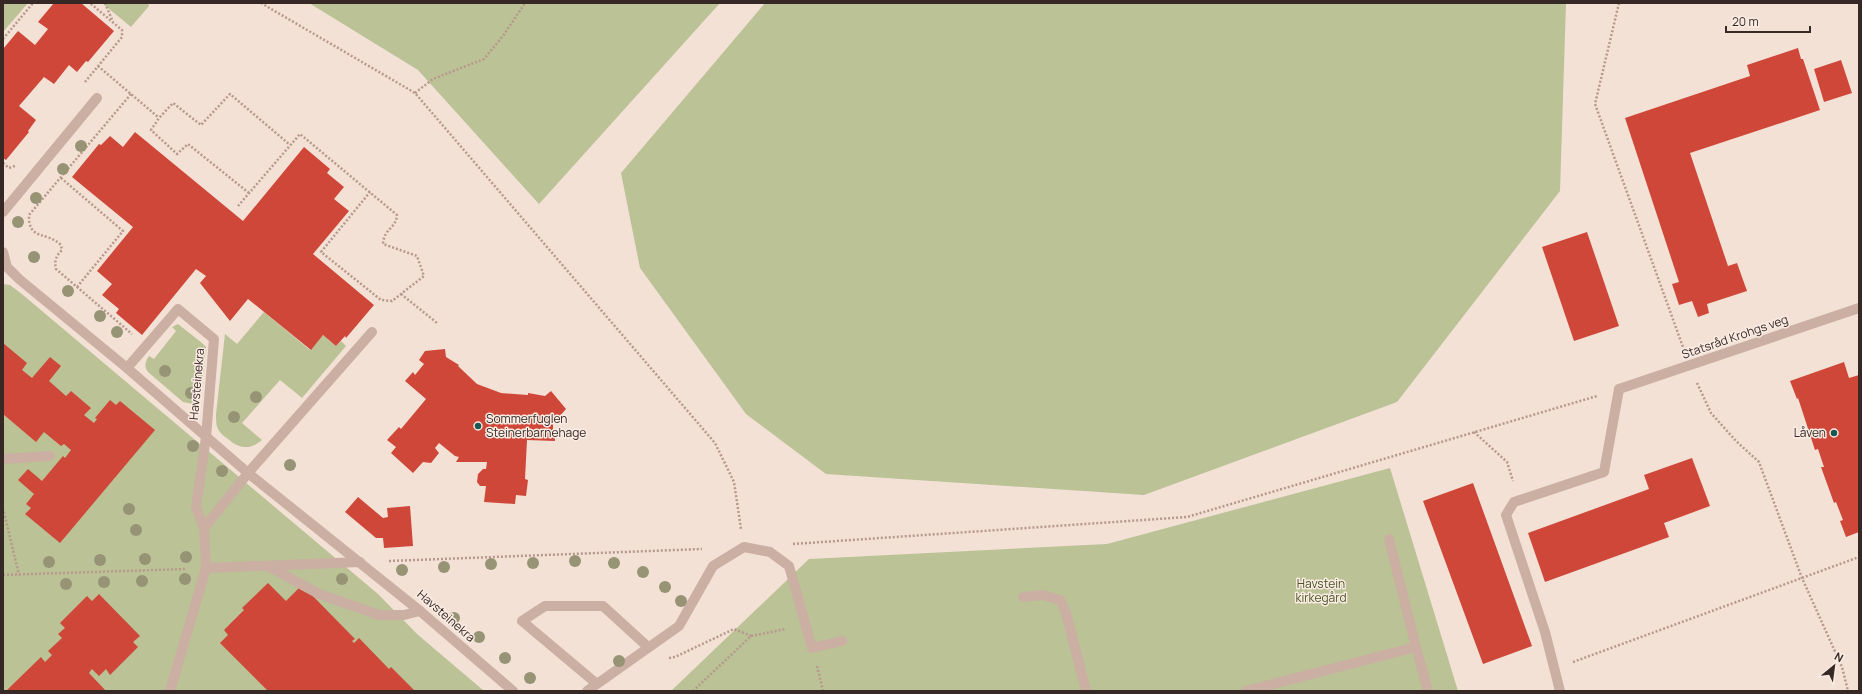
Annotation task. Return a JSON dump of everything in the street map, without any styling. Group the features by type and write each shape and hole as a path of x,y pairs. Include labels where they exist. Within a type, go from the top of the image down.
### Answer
{"street":[{"path":"3,212 97,98"},
{"name":"Havsteinekra","path":"3,252 5,269 127,368 248,473 420,611 513,691"},
{"name":"Statsråd Krohgs veg","path":"1619,389 1859,308"},
{"name":"Havsteinekra","path":"127,368 178,309 214,339 206,437 196,507 204,528 206,568 170,691"},
{"path":"204,528 248,473 372,332"},
{"path":"1560,691 1545,632 1506,514 1514,502 1604,472 1619,389"},
{"path":"3,460 50,456"},
{"path":"1389,539 1428,691"},
{"path":"587,691 679,626 713,566 744,547 770,552 789,566 812,648 842,641"},
{"path":"206,568 360,562"},
{"path":"268,566 319,594 379,615 404,614 420,611"},
{"path":"1023,597 1043,595 1060,600 1066,613 1086,691"},
{"path":"597,684 522,621 545,606 603,606 648,647"},
{"path":"1246,691 1416,647"}],"path":[{"path":"3,38 33,3"},
{"path":"82,84 122,37 122,30 90,3"},
{"path":"105,3 113,23"},
{"path":"261,3 415,93 715,443 734,482 744,547"},
{"path":"415,93 433,79 484,59 503,36 525,3"},
{"path":"1619,3 1595,104 1690,366 1711,413 1759,462 1802,578 1842,667 1848,691"},
{"path":"98,66 158,118"},
{"path":"131,94 29,215 29,225 31,230 57,240 61,245 62,250 57,256 55,262 56,269 146,346"},
{"path":"249,193 188,144 177,154 151,130 158,118 172,103 201,124 230,94 289,144"},
{"path":"238,206 289,144 300,134 370,192 397,215 396,222 384,235 384,244 417,256 424,276 392,301 381,300 321,252 370,192"},
{"path":"3,163 9,168 15,166 20,160"},
{"path":"61,178 122,231 77,287"},
{"path":"401,294 438,323"},
{"path":"791,544 1187,517 1619,389"},
{"path":"1474,432 1507,462 1519,501"},
{"path":"3,508 19,575"},
{"path":"360,562 705,549"},
{"path":"1555,668 1859,557"},
{"path":"3,575 206,568"},
{"path":"693,691 751,636 805,625"},
{"path":"648,647 666,658 675,657 734,629 751,636"},
{"path":"812,648 823,691"}],"green space":[{"path":"3,3 28,3 3,32"},
{"path":"102,3 148,3 149,6 131,27"},
{"path":"309,3 720,3 539,204 418,70"},
{"path":"765,3 1566,3 1560,191 1397,402 1144,495 826,474 746,414 640,268 621,173"},
{"path":"3,284 10,285 23,295 378,594 417,634 484,691 3,691"},
{"path":"264,312 310,350 323,335 336,346 341,341 346,346 302,398 280,380 242,423 262,440 249,447 245,447 236,445 223,435 216,424 225,334 237,344"},
{"path":"178,324 206,347 201,395 193,404 183,402 148,372 146,366 149,356 154,359 176,331 172,327"},
{"name":"Havstein kirkegård","path":"1390,468 1458,691 671,691 809,559 1107,544"}],"building":[{"path":"54,3 81,3 114,31 88,62 86,61 77,72 69,65 54,84 44,77 19,106 36,120 28,131 29,132 6,160 3,158 3,49 18,31 35,45 48,29 38,22"},
{"path":"1798,48 1820,110 1690,153 1728,266 1737,263 1747,291 1707,304 1709,313 1698,317 1692,301 1679,305 1672,284 1679,282 1625,118 1750,76 1747,65"},
{"path":"1841,60 1852,93 1824,102 1814,69"},
{"path":"135,132 243,221 304,147 330,169 327,173 344,187 334,199 349,211 313,254 374,305 346,338 345,336 336,346 323,335 311,350 248,299 230,321 200,283 206,276 196,269 142,335 116,313 119,309 102,295 112,284 97,271 133,227 72,177 99,144 101,145 110,136 123,147"},
{"path":"1587,232 1619,326 1574,341 1542,247"},
{"path":"3,343 27,363 22,370 32,378 50,357 61,366 49,381 66,396 71,391 91,408 84,415 94,423 97,419 95,418 110,400 116,405 120,401 155,430 60,543 25,514 31,508 26,504 34,494 18,480 28,469 42,481 63,456 65,458 71,450 64,444 61,446 44,432 36,442 3,414"},
{"path":"445,349 446,357 459,365 458,366 477,384 501,393 528,395 528,393 545,396 551,391 566,409 559,417 553,417 555,441 527,440 525,479 528,480 526,496 516,495 515,504 484,502 486,486 480,486 477,482 478,474 483,469 486,469 487,462 456,462 459,457 455,456 439,443 435,448 439,453 431,463 423,462 413,473 391,453 396,447 387,440 399,427 401,429 426,399 405,381 413,372 415,375 424,364 419,360 425,351"},
{"name":"Låven","path":"1844,362 1849,378 1859,375 1859,532 1846,537 1840,521 1843,520 1836,502 1834,503 1821,467 1824,467 1818,449 1815,450 1798,398 1797,399 1790,381"},
{"path":"1692,458 1710,506 1664,523 1669,537 1545,582 1528,533 1649,489 1644,475"},
{"path":"1473,483 1532,646 1483,664 1423,501"},
{"path":"358,497 383,518 388,517 387,508 410,506 413,546 384,548 383,538 376,538 345,512"},
{"path":"268,583 286,601 302,585 355,639 352,641 354,643 359,638 389,669 391,667 415,691 268,691 220,643 228,635 224,630 244,610 242,608"},
{"path":"99,594 140,636 133,642 138,647 110,675 106,669 99,676 92,669 89,673 106,691 6,691 41,657 45,662 52,655 48,651 62,638 58,634 65,628 60,623 87,596 92,601"}],"place":[{"name":"Sommerfuglen Steinerbarnehage","path":"478,426"},
{"name":"Låven","path":"1834,433"}]}
